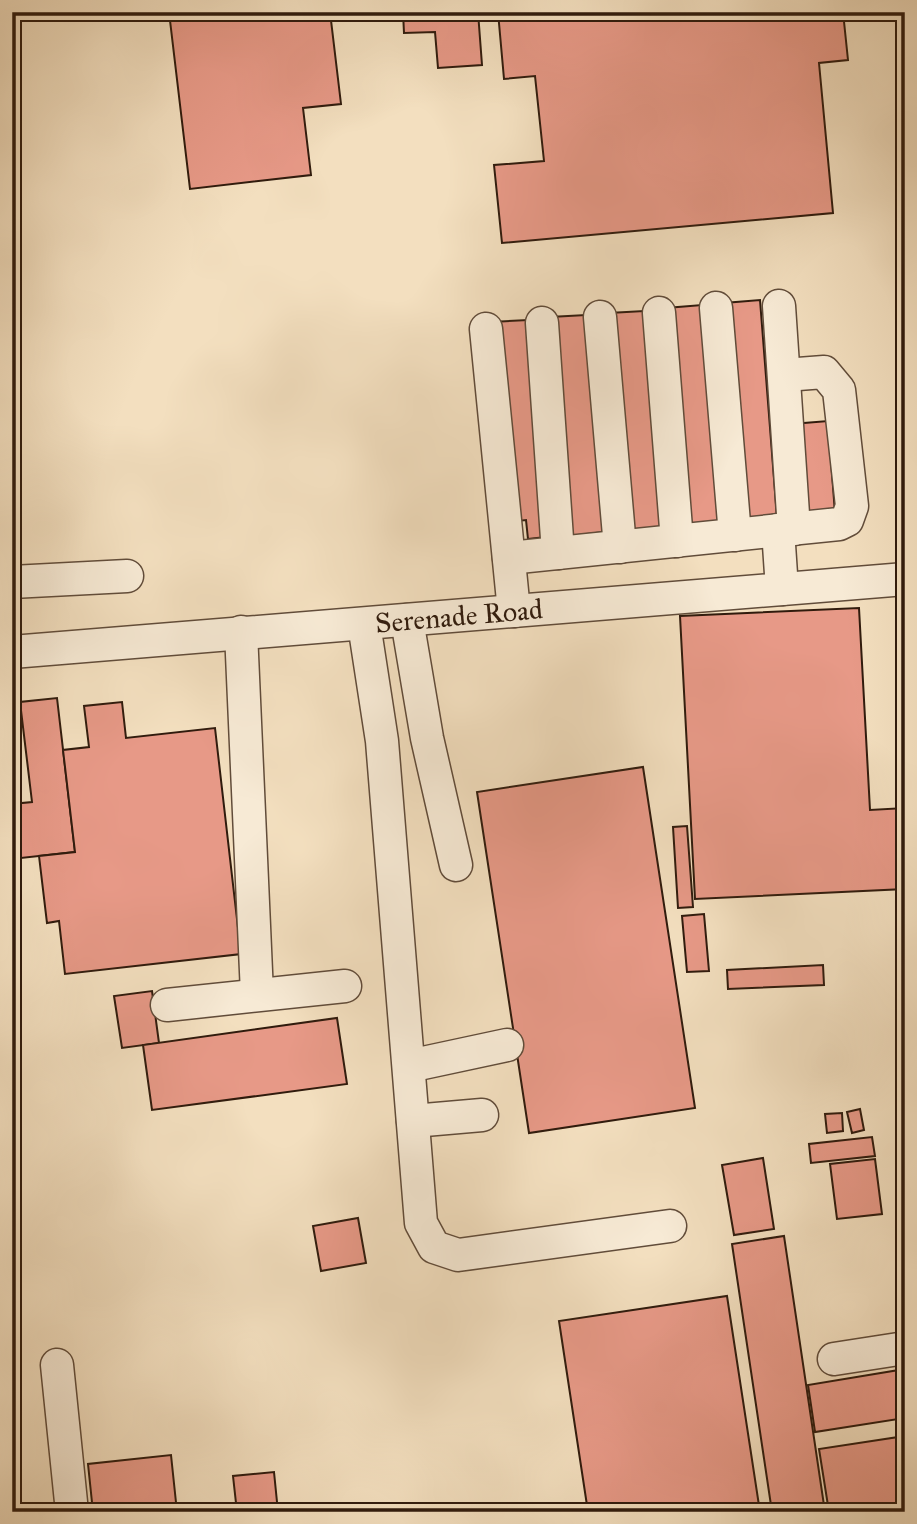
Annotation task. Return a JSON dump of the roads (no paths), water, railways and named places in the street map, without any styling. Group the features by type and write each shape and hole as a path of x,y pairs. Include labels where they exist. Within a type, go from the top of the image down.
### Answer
{"street":[{"path":"779,306 785,374 786,530 782,589"},
{"path":"716,308 735,535"},
{"path":"659,313 677,541"},
{"path":"600,317 620,547"},
{"path":"542,323 558,553"},
{"path":"486,329 514,611"},
{"path":"509,558 786,530 839,524 847,520 852,506 839,390 824,372 785,374"},
{"path":"12,582 127,576"},
{"name":"Serenade Road","path":"12,652 782,589 904,585"},
{"path":"407,620 427,738 456,865"},
{"path":"364,624 382,741 421,1223 434,1247 458,1255 670,1226"},
{"path":"241,632 257,994"},
{"path":"167,1005 345,986"},
{"path":"409,1066 507,1045"},
{"path":"413,1121 482,1115"},
{"path":"834,1359 905,1348"},
{"path":"57,1365 72,1512"}]}
